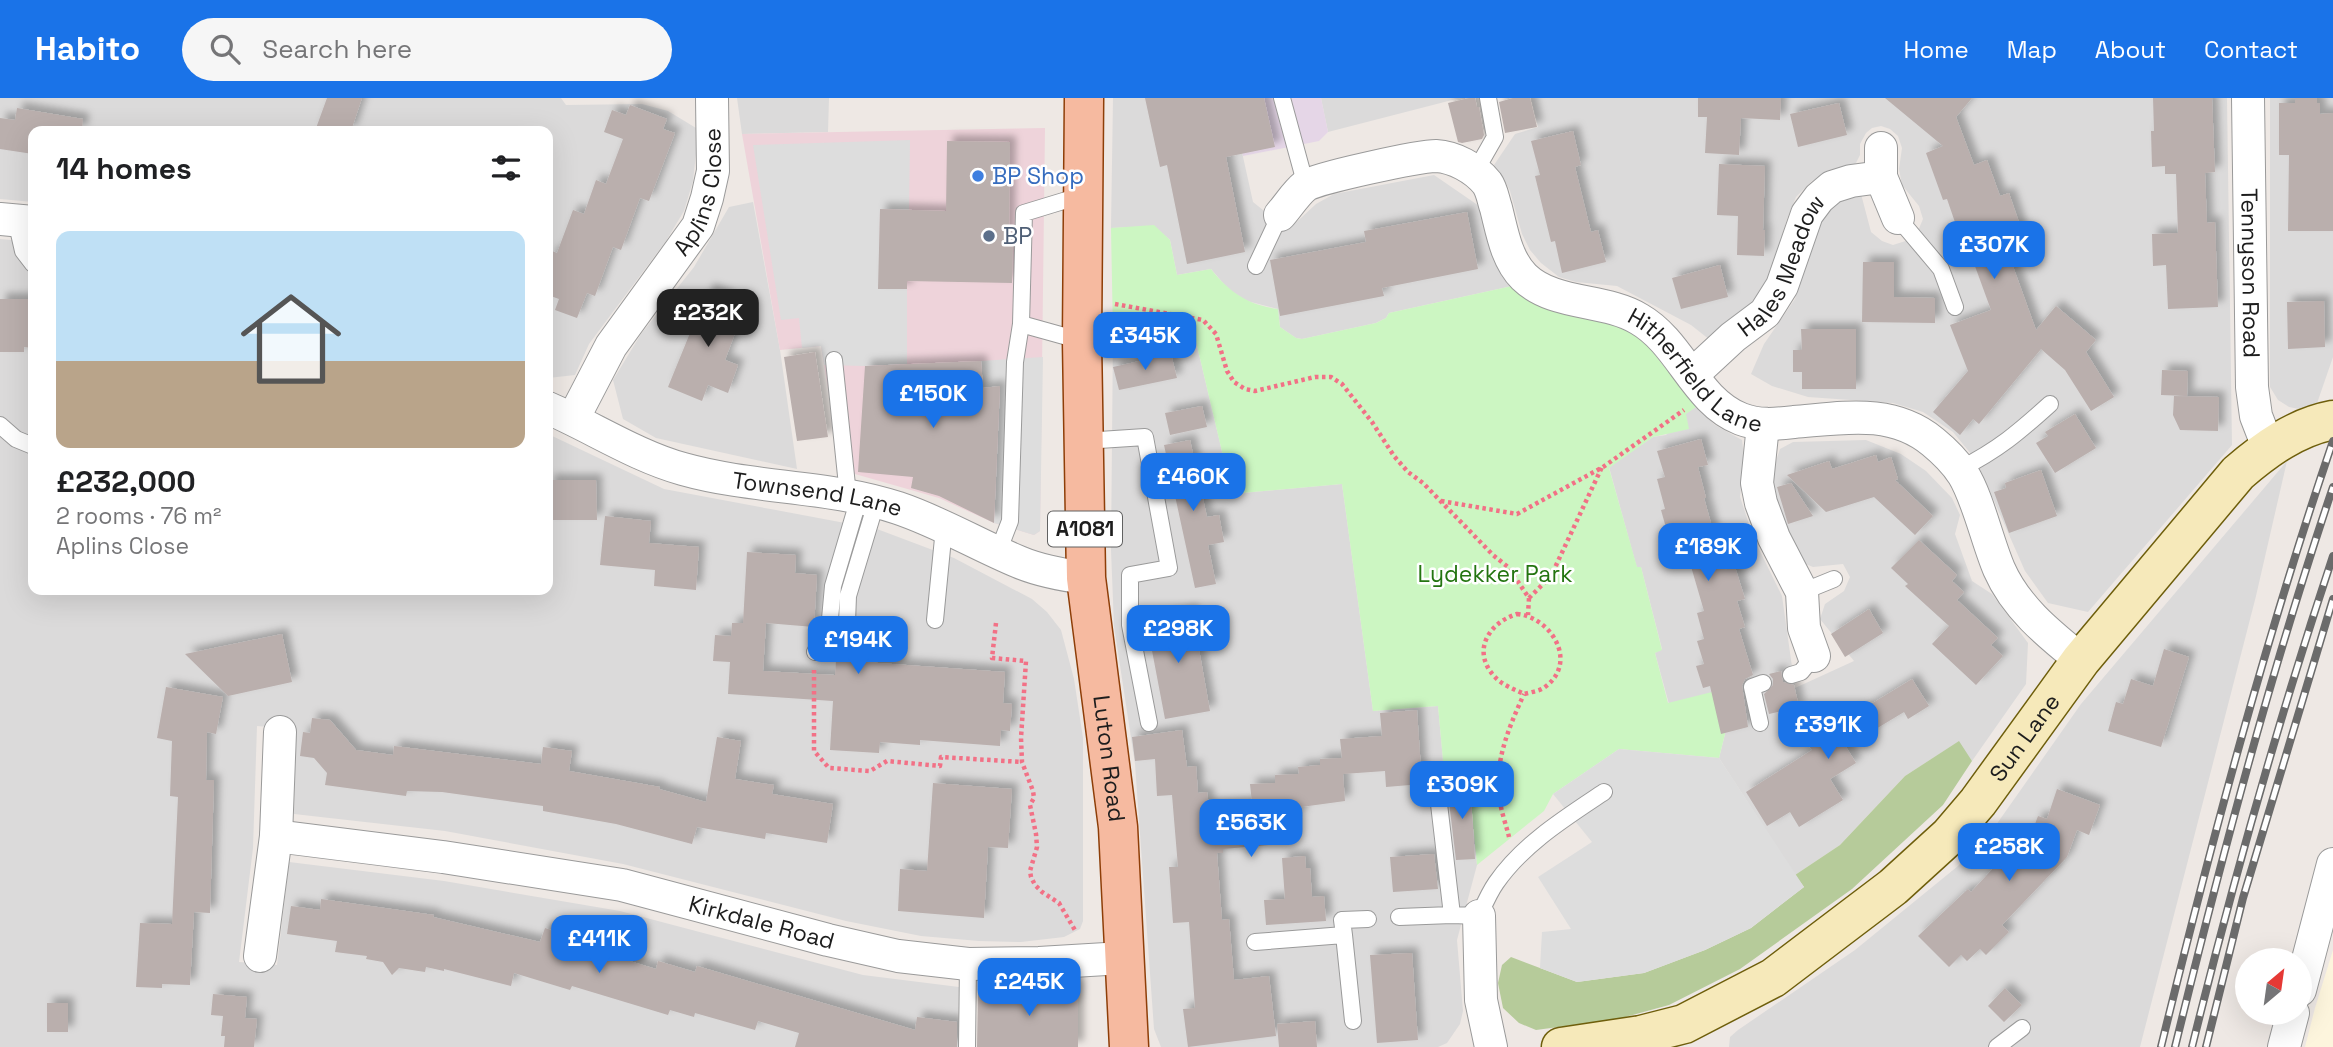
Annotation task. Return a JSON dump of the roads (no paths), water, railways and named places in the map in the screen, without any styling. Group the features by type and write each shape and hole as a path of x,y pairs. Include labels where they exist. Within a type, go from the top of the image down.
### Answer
{"main road":[{"name":"Luton Road","path":"1084,98 1082,341 1086,578 1118,827 1108,959"},
{"name":"A1081","path":"1108,959 1129,1047"}],"street":[{"name":"Aplins Close","path":"560,413 698,226 713,171 712,98"},
{"name":"Tennyson Road","path":"2248,98 2252,387 2256,416 2268,447"},
{"path":"1280,215 1306,186 1338,175 1434,156 1454,160 1475,172"},
{"name":"Hales Meadow","path":"1700,384 1733,337 1766,313 1782,286 1807,214 1832,187 1851,181 1881,163 1898,218"},
{"name":"Hitherfield Lane","path":"1475,172 1490,188 1508,251 1525,278 1558,296 1615,308 1639,318 1654,330 1715,402 1741,419 1763,425 1869,416 1914,429 1931,440 1964,476 2000,570 2024,609 2081,660"},
{"name":"Townsend Lane","path":"560,413 681,469 749,484 861,499 898,508 1021,564 1086,578"},
{"name":"Sun Lane","path":"1561,1047 1641,1035 1690,1035 1773,978 1902,878 1949,836 1978,802 2081,660 2238,473 2268,447 2325,421"},
{"path":"1763,425 1757,483 1774,538 1802,592 1802,666"},
{"path":"260,956 276,836 280,732"},
{"name":"Kirkdale Road","path":"276,836 443,857 622,885 898,956 968,964 1108,959"},
{"path":"2311,948 2333,864"},
{"path":"1465,915 1491,1047"},
{"path":"2284,1047 2290,1026"}],"lane":[{"path":"1282,98 1306,186"},
{"path":"1475,172 1495,137 1488,98"},
{"path":"998,552 1010,521 1014,362 1021,324 1024,212 1083,195"},
{"path":"1256,266 1280,215"},
{"path":"1898,218 1941,269 1955,307"},
{"path":"17,220 23,251 28,258"},
{"path":"1021,324 1082,341"},
{"path":"834,360 861,499 848,596 846,649"},
{"path":"1959,469 1992,453 2012,439 2050,404"},
{"path":"0,425 16,439 28,444"},
{"path":"1084,441 1145,437 1169,568 1130,575 1130,625 1149,723"},
{"path":"814,652 829,630 833,586 861,499"},
{"path":"935,620 944,528"},
{"path":"1802,592 1835,579"},
{"path":"1760,723 1752,687 1763,683"},
{"path":"1437,787 1465,915"},
{"path":"1399,918 1465,915 1515,859 1555,826 1604,792"},
{"path":"1353,1021 1342,920 1368,919"},
{"path":"1255,942 1344,935"},
{"path":"967,1047 968,964"},
{"path":"1997,1047 2022,1028"}],"railway":[{"path":"2161,1047 2240,742 2284,591 2333,441"},
{"path":"2175,1047 2248,765 2333,487"},
{"path":"2192,1047 2258,800 2333,556"},
{"path":"2206,1047 2243,898 2333,599"}],"place":[{"name":"BP Shop","path":"978,176"},
{"name":"BP","path":"989,236"}],"park label":[{"name":"Lydekker Park","path":"1495,574"}]}
